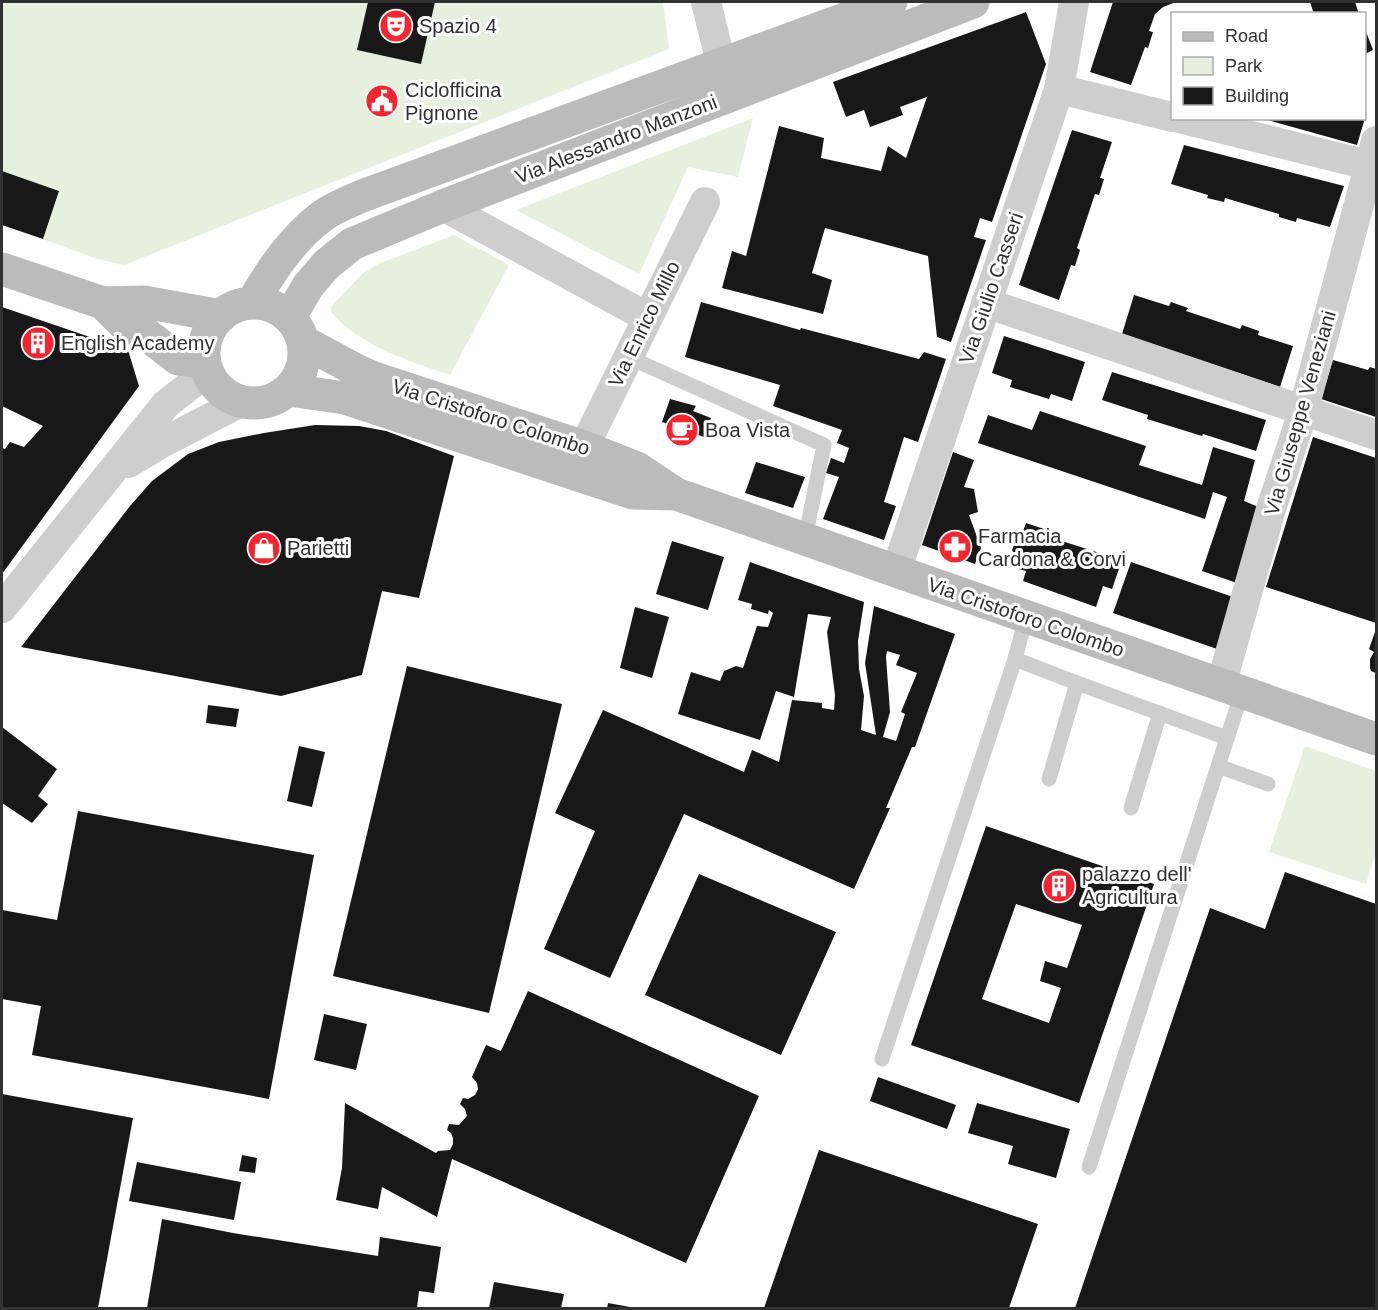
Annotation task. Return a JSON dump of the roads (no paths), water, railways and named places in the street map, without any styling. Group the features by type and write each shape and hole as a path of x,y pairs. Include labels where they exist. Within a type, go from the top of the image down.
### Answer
{"main road":[{"name":"Via Alessandro Manzoni","path":"252,303 282,257 301,235 323,215 362,196 891,2"},
{"name":"Via Alessandro Manzoni","path":"297,330 308,286 338,254 352,244 443,206 972,2"},
{"path":"2,269 103,303 144,302 221,316"},
{"path":"103,303 123,323 146,334 178,359 205,367"},
{"path":"252,303 241,305 221,316 210,330 205,346 205,367 218,388 228,396 241,402 258,404 275,399 289,390 299,376 304,359 297,330"},
{"name":"Via Cristoforo Colombo","path":"252,303 266,304 279,309 297,330 356,370 409,391 584,447 637,468 676,494 1377,739"},
{"name":"Via Cristoforo Colombo","path":"289,390 345,398 633,493 676,494"}],"street":[{"path":"706,2 721,63"},
{"name":"Via Giulio Casseri","path":"896,571 1059,89 1074,2"},
{"path":"1059,89 1171,117"},
{"path":"1189,120 1374,158"},
{"name":"Via Giuseppe Veneziani","path":"1231,688 1272,509 1303,412 1374,158"},
{"name":"Via Enrico Millo","path":"584,447 705,201"},
{"path":"443,206 647,317"},
{"path":"986,303 1303,412 1377,435"},
{"path":"2,608 166,404 205,367"},
{"path":"111,474 160,444 241,402"}],"lane":[{"path":"628,357 824,445 805,540"},
{"path":"882,1059 1015,659 1026,617"},
{"path":"1015,659 1227,738"},
{"path":"1049,779 1077,683"},
{"path":"1089,1167 1227,738 1231,688"},
{"path":"1131,808 1160,713"},
{"path":"1218,766 1268,784"}],"place":[{"name":"Spazio 4","path":"396,26"},
{"name":"Ciclofficina Pignone","path":"382,101"},
{"name":"English Academy","path":"38,343"},
{"name":"Boa Vista","path":"682,430"},
{"name":"Farmacia Cardona & Corvi","path":"955,547"},
{"name":"Parietti","path":"264,548"},
{"name":"palazzo dell' Agricultura","path":"1059,886"}]}
